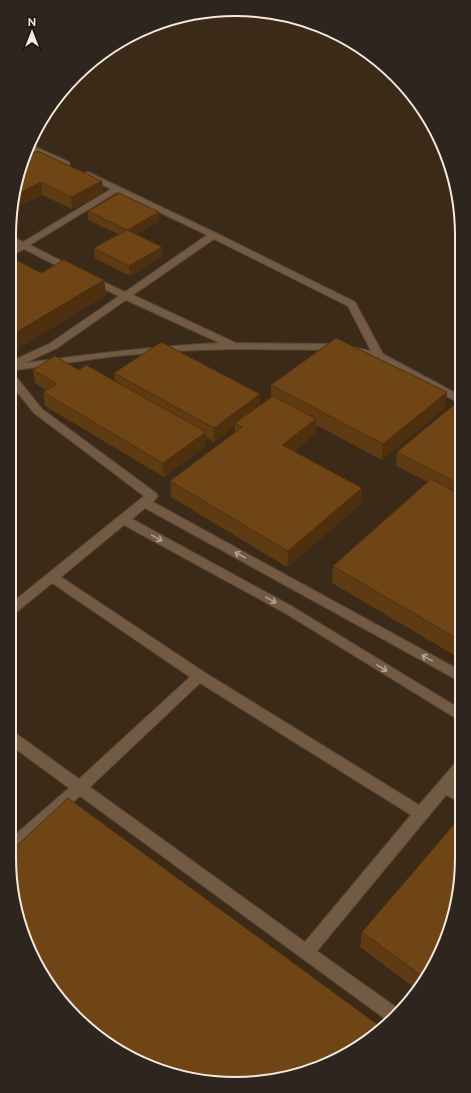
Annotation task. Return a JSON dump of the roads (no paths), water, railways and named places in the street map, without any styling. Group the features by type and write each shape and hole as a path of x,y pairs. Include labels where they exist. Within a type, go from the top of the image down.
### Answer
{"street":[{"path":"33,151 117,189 352,304 379,356"},
{"path":"16,250 117,189"},
{"path":"16,364 53,346 213,235"},
{"path":"16,242 125,296 234,346"},
{"path":"16,366 116,353 172,348 234,346 338,346 379,356 455,398"},
{"path":"16,384 38,411 152,496 16,606"},
{"path":"144,502 455,673"},
{"path":"123,519 289,610 455,713"},
{"path":"52,577 199,676 420,814"},
{"path":"16,843 80,788 199,676"},
{"path":"16,741 390,1013"},
{"path":"306,952 455,774"},
{"path":"444,787 455,794"}]}
